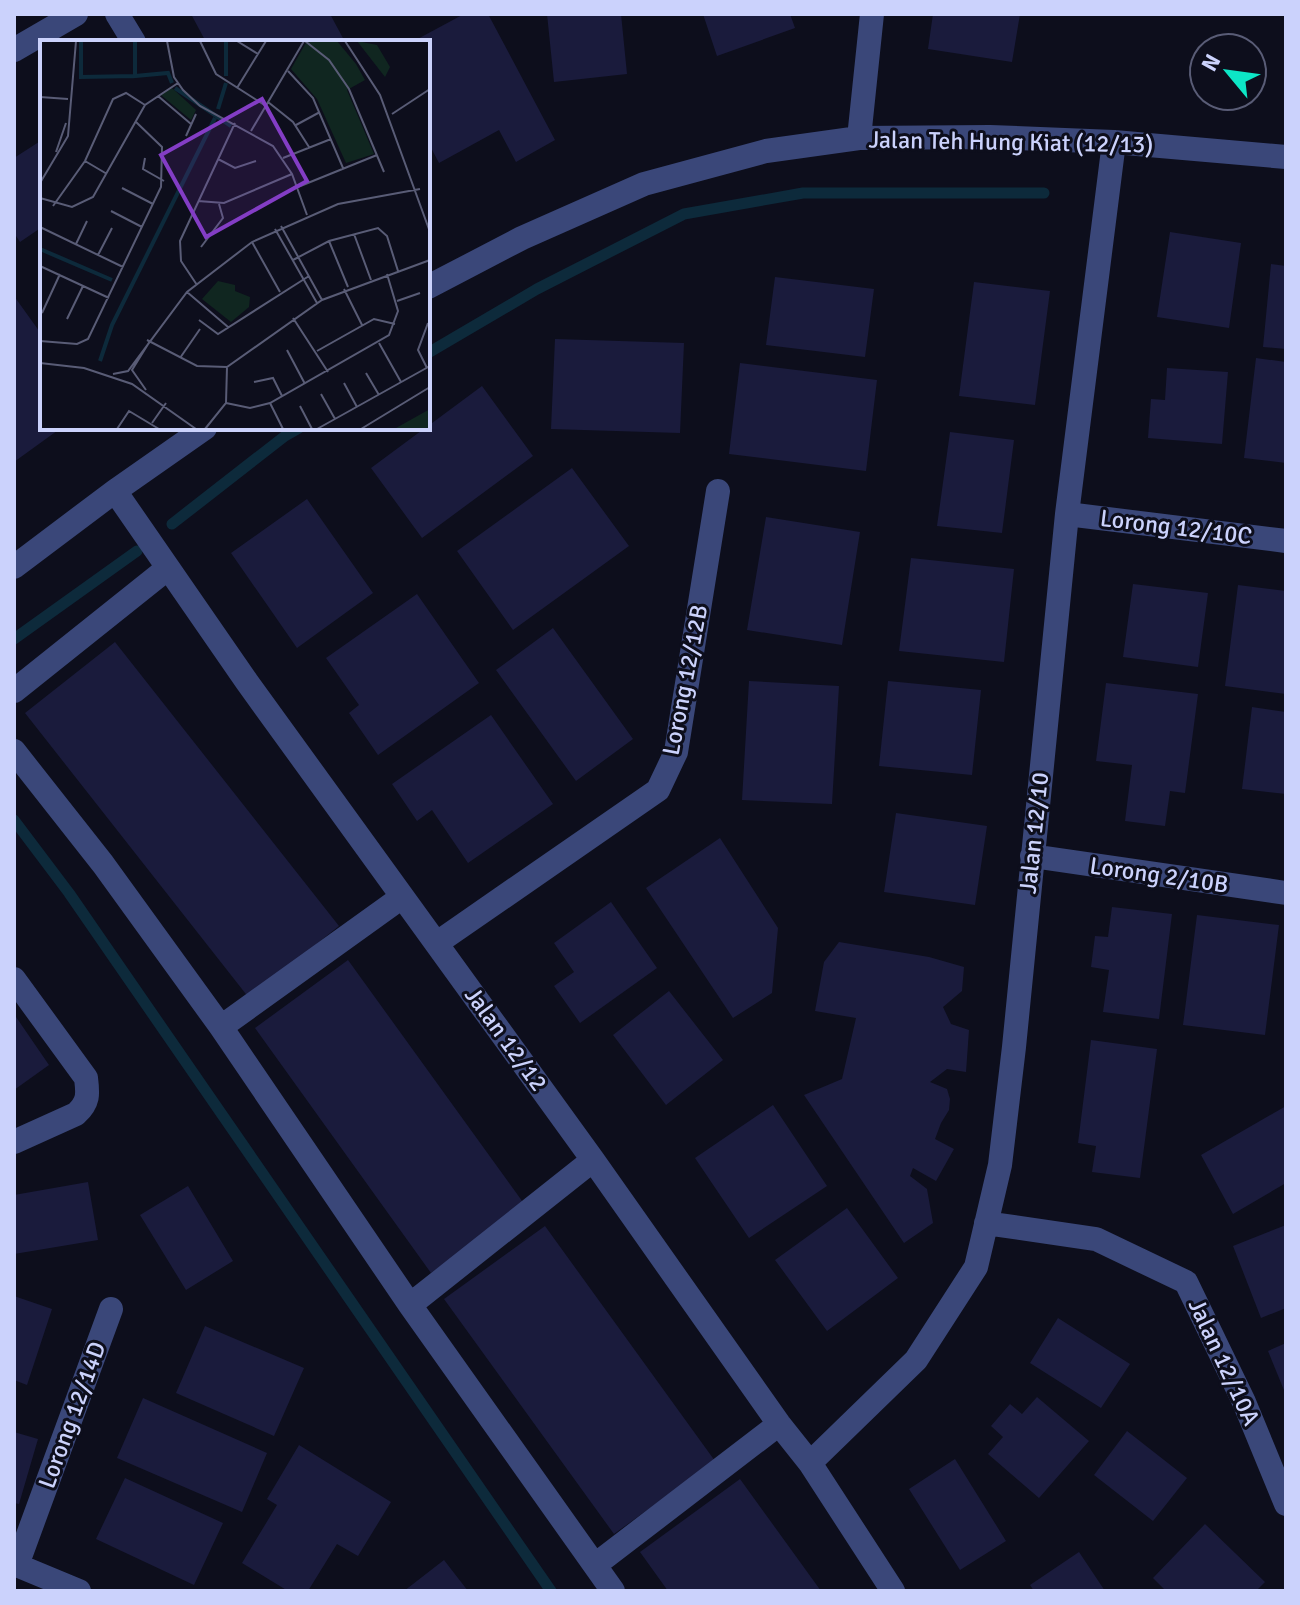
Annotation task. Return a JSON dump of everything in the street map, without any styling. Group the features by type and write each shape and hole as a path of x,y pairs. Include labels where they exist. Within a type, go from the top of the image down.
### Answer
{"street":[{"path":"14,50 76,14"},
{"path":"117,14 133,40"},
{"path":"859,138 872,14"},
{"name":"Jalan Teh Hung Kiat (12/13)","path":"430,286 522,238 644,184 766,151 859,138 990,137 1114,142 1286,157"},
{"name":"Jalan 12/10","path":"810,1463 916,1360 976,1267 1000,1165 1067,514 1114,142"},
{"path":"14,567 202,430"},
{"name":"Jalan 12/12","path":"115,491 256,695 810,1463 893,1591"},
{"name":"Lorong 12/12B","path":"437,943 658,790 676,752 718,491"},
{"name":"Lorong 12/10C","path":"1067,514 1286,541"},
{"path":"14,691 168,568"},
{"path":"14,751 103,864 221,1027 410,1305 613,1591"},
{"name":"Lorong 2/10B","path":"1032,856 1286,893"},
{"path":"221,1027 402,897"},
{"path":"14,979 86,1078 88,1093 84,1106 76,1114 14,1142"},
{"path":"410,1305 593,1160"},
{"name":"Jalan 12/10A","path":"986,1223 1096,1239 1186,1282 1244,1402 1286,1504"},
{"name":"Lorong 12/14D","path":"15,1565 111,1309"},
{"path":"595,1565 779,1424"},
{"path":"15,1565 79,1591"}],"building":[{"path":"191,14 330,14 344,40 205,40"},
{"path":"464,14 488,14 555,140 516,162 499,130 439,163 430,146 430,40 416,40"},
{"path":"547,14 621,14 627,74 554,82"},
{"path":"703,14 790,14 795,28 717,56"},
{"path":"933,14 1020,14 1012,62 928,49"},
{"path":"40,141 40,228 20,242 14,233 14,158"},
{"path":"1170,232 1241,243 1229,328 1157,317"},
{"path":"1271,264 1286,266 1286,349 1263,347"},
{"path":"775,277 874,289 865,357 766,345"},
{"path":"974,282 1050,291 1035,405 959,396"},
{"path":"14,296 40,332 40,430 58,430 14,462"},
{"path":"555,339 684,343 680,433 551,429"},
{"path":"1256,358 1286,362 1286,463 1244,458"},
{"path":"740,363 877,380 866,471 729,454"},
{"path":"1167,368 1228,372 1222,444 1148,438 1151,399 1165,400"},
{"path":"482,386 533,456 422,538 371,468 422,430 430,430 430,425"},
{"path":"950,432 1014,440 1002,533 937,526"},
{"path":"572,468 629,546 513,630 457,551"},
{"path":"307,499 373,593 297,648 231,553"},
{"path":"766,517 860,532 842,645 747,630"},
{"path":"911,558 1014,569 1004,662 899,651"},
{"path":"1133,584 1208,593 1198,667 1123,657"},
{"path":"1238,585 1286,591 1286,694 1225,686"},
{"path":"417,594 479,683 378,755 349,713 359,705 326,658"},
{"path":"553,628 633,739 576,781 496,670"},
{"path":"115,642 339,926 249,998 25,713"},
{"path":"749,681 839,686 832,804 742,800"},
{"path":"888,681 981,690 972,775 879,766"},
{"path":"1106,683 1198,694 1185,793 1170,791 1165,826 1125,821 1132,765 1096,761"},
{"path":"1252,707 1286,712 1286,794 1242,789"},
{"path":"491,715 553,804 468,863 432,810 417,821 392,784"},
{"path":"896,813 987,826 975,905 884,892"},
{"path":"720,838 778,928 772,993 733,1018 646,888"},
{"path":"611,902 657,968 580,1023 554,986 574,972 554,943"},
{"path":"1112,907 1172,914 1159,1019 1103,1012 1109,970 1091,967 1095,936 1108,937"},
{"path":"1197,915 1279,925 1265,1035 1183,1025"},
{"path":"839,942 929,957 964,967 962,991 943,1007 951,1024 969,1030 966,1072 947,1069 930,1082 947,1089 950,1099 949,1110 935,1139 954,1149 936,1181 913,1168 910,1176 927,1189 933,1223 904,1243 804,1095 842,1079 856,1018 815,1011 824,962"},
{"path":"348,960 525,1205 431,1273 255,1028"},
{"path":"669,991 723,1060 666,1105 613,1035"},
{"path":"14,1014 49,1065 14,1090"},
{"path":"1091,1040 1157,1049 1140,1178 1092,1172 1096,1146 1078,1143"},
{"path":"773,1105 827,1186 749,1238 695,1158"},
{"path":"1286,1106 1286,1183 1233,1214 1201,1155"},
{"path":"88,1182 98,1240 14,1254 14,1195"},
{"path":"188,1186 233,1261 186,1290 140,1215"},
{"path":"847,1208 898,1278 827,1331 775,1260"},
{"path":"1286,1225 1286,1308 1261,1318 1233,1246"},
{"path":"545,1226 715,1461 614,1534 444,1299"},
{"path":"14,1296 52,1309 27,1385 14,1380"},
{"path":"1058,1318 1130,1364 1101,1408 1030,1363"},
{"path":"205,1326 304,1368 274,1436 176,1393"},
{"path":"1286,1343 1286,1395 1268,1351"},
{"path":"1037,1397 1089,1441 1039,1498 988,1454 1003,1437 991,1426 1010,1404 1022,1414"},
{"path":"143,1398 267,1453 242,1512 117,1458"},
{"path":"1127,1431 1187,1478 1153,1521 1094,1475"},
{"path":"14,1432 38,1439 19,1504 14,1503"},
{"path":"299,1445 391,1502 358,1556 337,1544 308,1591 288,1591 242,1563 277,1505 267,1499"},
{"path":"955,1459 1006,1541 960,1570 909,1489"},
{"path":"125,1478 223,1523 194,1585 96,1539"},
{"path":"740,1479 821,1591 668,1591 640,1552"},
{"path":"1205,1524 1265,1582 1256,1591 1166,1591 1153,1578"},
{"path":"1079,1552 1105,1591 1034,1591 1030,1585"},
{"path":"444,1560 468,1591 404,1591"}],"waterway":[{"path":"430,352 537,289 684,214 803,193 1044,193"},
{"path":"172,524 296,430"},
{"path":"14,639 137,551"},
{"path":"14,820 69,893 551,1591"}]}
